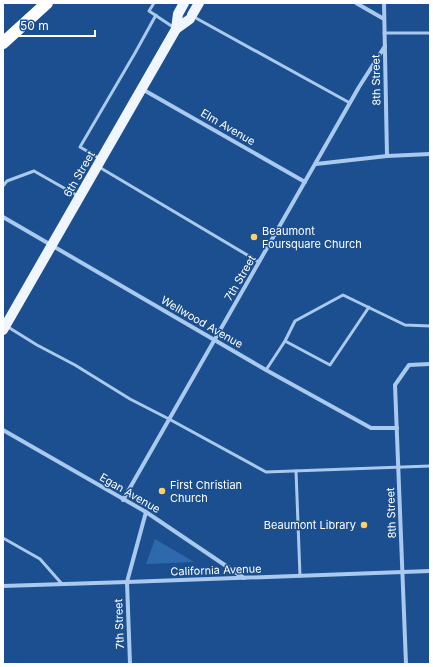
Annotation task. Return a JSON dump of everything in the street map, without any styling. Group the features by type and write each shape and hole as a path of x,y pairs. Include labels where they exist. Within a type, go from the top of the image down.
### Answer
{"highway":[{"path":"3,44 47,3"}],"main road":[{"name":"6th Street","path":"176,29 178,14 184,3"},
{"name":"6th Street","path":"4,326 52,246 176,29 191,17 199,3"}],"street":[{"path":"356,3 384,19"},
{"name":"8th Street","path":"384,3 387,156"},
{"name":"7th Street","path":"123,500 350,103 385,46"},
{"name":"Elm Avenue","path":"142,89 305,182"},
{"path":"316,164 387,156 430,154"},
{"name":"Wellwood Avenue","path":"3,217 266,370 372,428 397,428"},
{"name":"8th Street","path":"406,664 395,385 409,365 430,364"},
{"name":"Egan Avenue","path":"3,430 146,512 244,578"},
{"name":"7th Street","path":"130,664 127,582 146,512"},
{"name":"California Avenue","path":"3,586 430,571"}],"lane":[{"path":"154,3 149,11 176,29"},
{"path":"156,15 80,147 99,163 259,262"},
{"path":"191,17 350,103"},
{"path":"384,33 430,33"},
{"path":"3,186 7,181 34,171 79,197"},
{"path":"266,370 285,341 295,321 343,295 405,326 430,326"},
{"path":"285,341 330,365 369,307"},
{"path":"4,326 75,365 130,399 266,472 430,466"},
{"path":"296,471 300,576"},
{"path":"3,538 40,559 62,584"}],"shaded area":[{"path":"155,539 194,562 146,564"}],"place":[{"name":"Beaumont Foursquare Church","path":"254,237"},
{"name":"First Christian Church","path":"162,491"},
{"name":"Beaumont Library","path":"364,525"}]}
